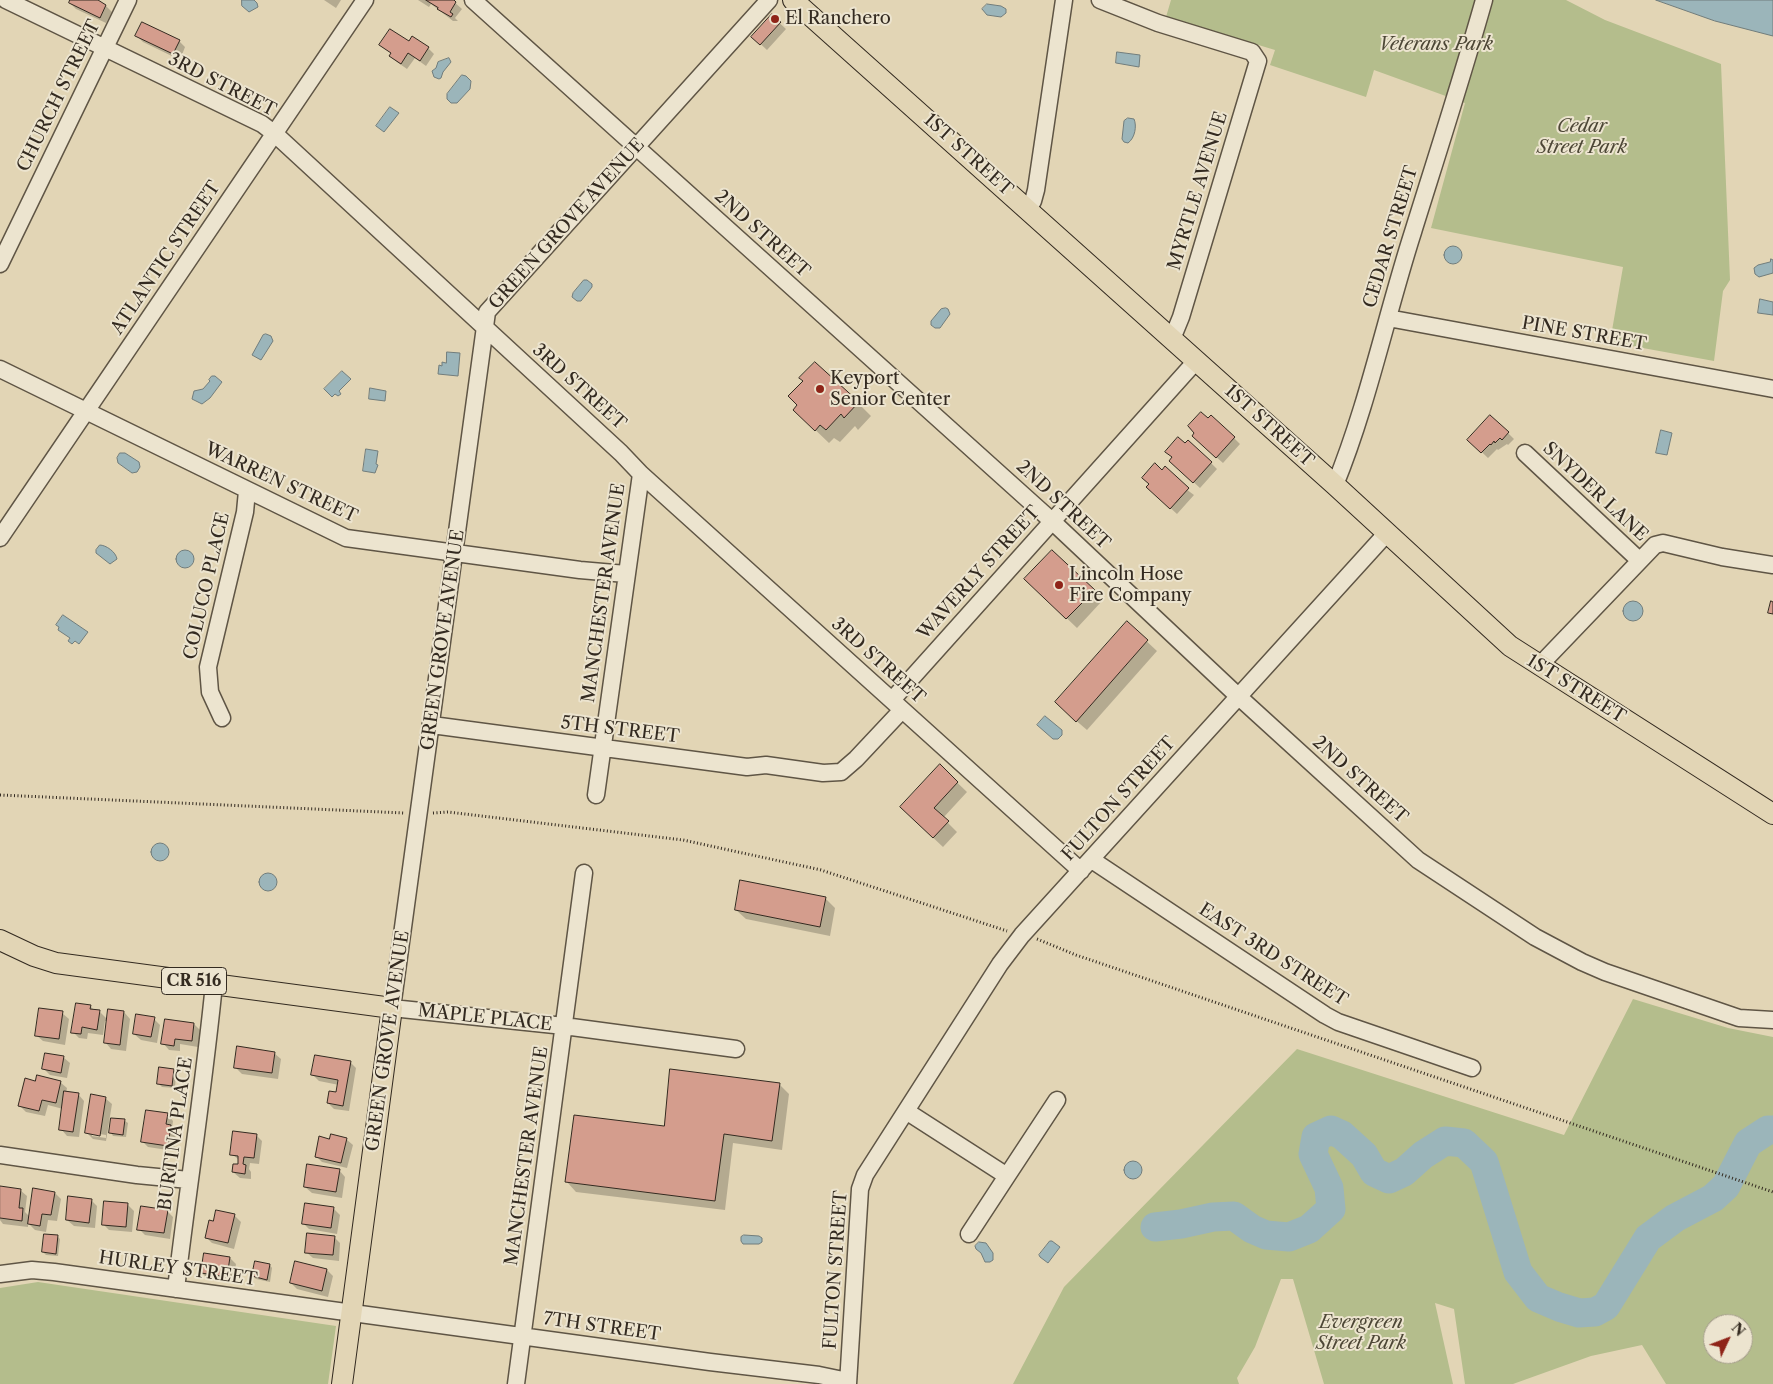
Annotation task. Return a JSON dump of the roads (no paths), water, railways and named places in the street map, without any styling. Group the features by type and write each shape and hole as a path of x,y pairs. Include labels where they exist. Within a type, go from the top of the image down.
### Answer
{"main road":[{"name":"1ST STREET","path":"793,0 1028,209 1510,646 1773,814"},
{"name":"MAPLE PLACE","path":"0,940 34,956 56,962 392,1008"},
{"name":"GREEN GROVE AVENUE","path":"342,1384 392,1008"}],"street":[{"name":"3RD STREET","path":"6,0 262,124 275,134 621,453 640,474 897,705 1087,865"},
{"name":"CHURCH STREET","path":"0,264 128,0"},
{"name":"ATLANTIC STREET","path":"0,538 365,0"},
{"name":"2ND STREET","path":"473,0 1053,522 1239,697 1418,860 1535,936 1582,962 1605,972 1739,1018 1773,1020"},
{"name":"GREEN GROVE AVENUE","path":"392,1008 487,312 769,0"},
{"path":"1028,209 1033,201 1036,190 1064,0"},
{"name":"MYRTLE AVENUE","path":"1100,0 1158,23 1252,52 1258,61 1181,317 1172,339"},
{"name":"CEDAR STREET","path":"1335,486 1354,434 1484,0"},
{"name":"PINE STREET","path":"1388,318 1773,389"},
{"name":"WAVERLY STREET","path":"803,770 823,773 841,772 856,759 897,705 1053,522 1196,361"},
{"name":"WARREN STREET","path":"0,369 346,538 580,570 626,574"},
{"name":"SNYDER LANE","path":"1525,453 1639,560"},
{"name":"MANCHESTER AVENUE","path":"596,795 640,474"},
{"name":"COLUCO PLACE","path":"222,718 210,692 208,667 245,512 247,491"},
{"name":"FULTON STREET","path":"848,1382 860,1189 865,1175 1000,964 1022,935 1386,534"},
{"path":"1539,666 1655,545 1663,543 1722,557 1773,565"},
{"name":"5TH STREET","path":"432,725 706,760 747,767 777,765 803,770"},
{"name":"EAST 3RD STREET","path":"1087,865 1338,1022 1472,1068"},
{"name":"MANCHESTER AVENUE","path":"516,1384 584,874"},
{"name":"BURTINA PLACE","path":"176,1289 214,984"},
{"name":"MAPLE PLACE","path":"392,1008 564,1026 736,1049"},
{"path":"970,1234 1057,1100"},
{"path":"906,1111 1007,1176"},
{"path":"0,1155 137,1175 189,1180"},
{"name":"HURLEY STREET","path":"0,1274 32,1270 352,1313"},
{"name":"7TH STREET","path":"352,1313 819,1375 848,1382"}],"water":[{"path":"242,0 254,0 258,7 249,12 242,6"},
{"path":"1656,0 1773,0 1773,36 1715,21"},
{"path":"987,4 1001,6 1006,9 1006,13 1001,17 987,15 982,9"},
{"path":"1117,52 1140,55 1139,67 1116,63"},
{"path":"449,58 451,62 441,78 434,77 432,71 436,68 438,62"},
{"path":"462,75 471,81 470,89 457,103 451,103 447,99 447,94"},
{"path":"390,107 399,113 384,132 376,126"},
{"path":"1128,118 1134,119 1135,132 1128,143 1122,139 1124,121"},
{"path":"1453,246 1459,249 1462,255 1459,261 1453,264 1447,261 1444,255 1447,249"},
{"path":"1771,259 1773,260 1773,273 1759,277 1755,274 1754,268 1770,262"},
{"path":"584,280 592,284 592,287 581,301 577,301 572,297 573,293"},
{"path":"1760,299 1773,302 1773,315 1758,313"},
{"path":"946,308 950,314 940,328 935,328 931,325 931,321 941,309"},
{"path":"263,335 271,336 273,341 261,360 252,355"},
{"path":"447,352 460,353 458,376 438,374 439,365 442,366 442,362 446,363"},
{"path":"342,371 351,379 339,391 341,394 338,396 335,394 332,397 324,389"},
{"path":"212,376 215,376 222,382 210,398 202,404 192,399 194,391 203,389"},
{"path":"370,388 386,391 385,401 369,399"},
{"path":"1661,430 1672,433 1667,455 1656,453"},
{"path":"366,449 378,451 376,464 378,465 375,473 363,471"},
{"path":"120,453 125,453 139,462 140,467 137,472 132,473 118,463 117,458"},
{"path":"100,545 110,549 117,559 110,564 96,553"},
{"path":"185,550 191,553 194,559 191,565 185,568 179,565 176,559 179,553"},
{"path":"1633,601 1640,604 1643,611 1640,618 1633,621 1626,618 1623,611 1626,604"},
{"path":"63,615 88,632 79,644 75,641 72,644 68,641 70,638 58,630 59,627 56,625"},
{"path":"1045,716 1062,730 1062,735 1058,739 1053,739 1037,725"},
{"path":"160,843 166,846 169,852 166,858 160,861 154,858 151,852 154,846"},
{"path":"268,873 274,876 277,882 274,888 268,891 262,888 259,882 262,876"},
{"path":"1133,1161 1139,1164 1142,1170 1139,1176 1133,1179 1127,1176 1124,1170 1127,1164"},
{"path":"744,1235 759,1236 762,1238 762,1242 759,1244 743,1244 741,1237"},
{"path":"1050,1241 1060,1247 1048,1263 1039,1255"},
{"path":"979,1242 986,1243 993,1253 993,1260 990,1262 985,1262 981,1253 976,1249 975,1246"}],"waterway":[{"path":"1155,1227 1213,1217 1234,1216 1252,1229 1266,1235 1289,1237 1309,1229 1331,1209 1329,1188 1313,1154 1316,1137 1331,1130 1342,1135 1364,1155 1374,1172 1389,1179 1404,1172 1423,1155 1445,1141 1464,1143 1484,1162 1518,1272 1538,1298 1579,1313 1595,1312 1606,1306 1648,1238 1675,1218 1713,1198 1726,1186 1748,1143 1768,1130 1773,1130"}],"place":[{"name":"El Ranchero","path":"775,19"},
{"name":"Keyport Senior Center","path":"820,389"},
{"name":"Lincoln Hose Fire Company","path":"1059,585"}],"park label":[{"name":"Veterans Park","path":"1436,45"},
{"name":"Cedar Street Park","path":"1582,137"},
{"name":"Evergreen Street Park","path":"1361,1334"}]}
